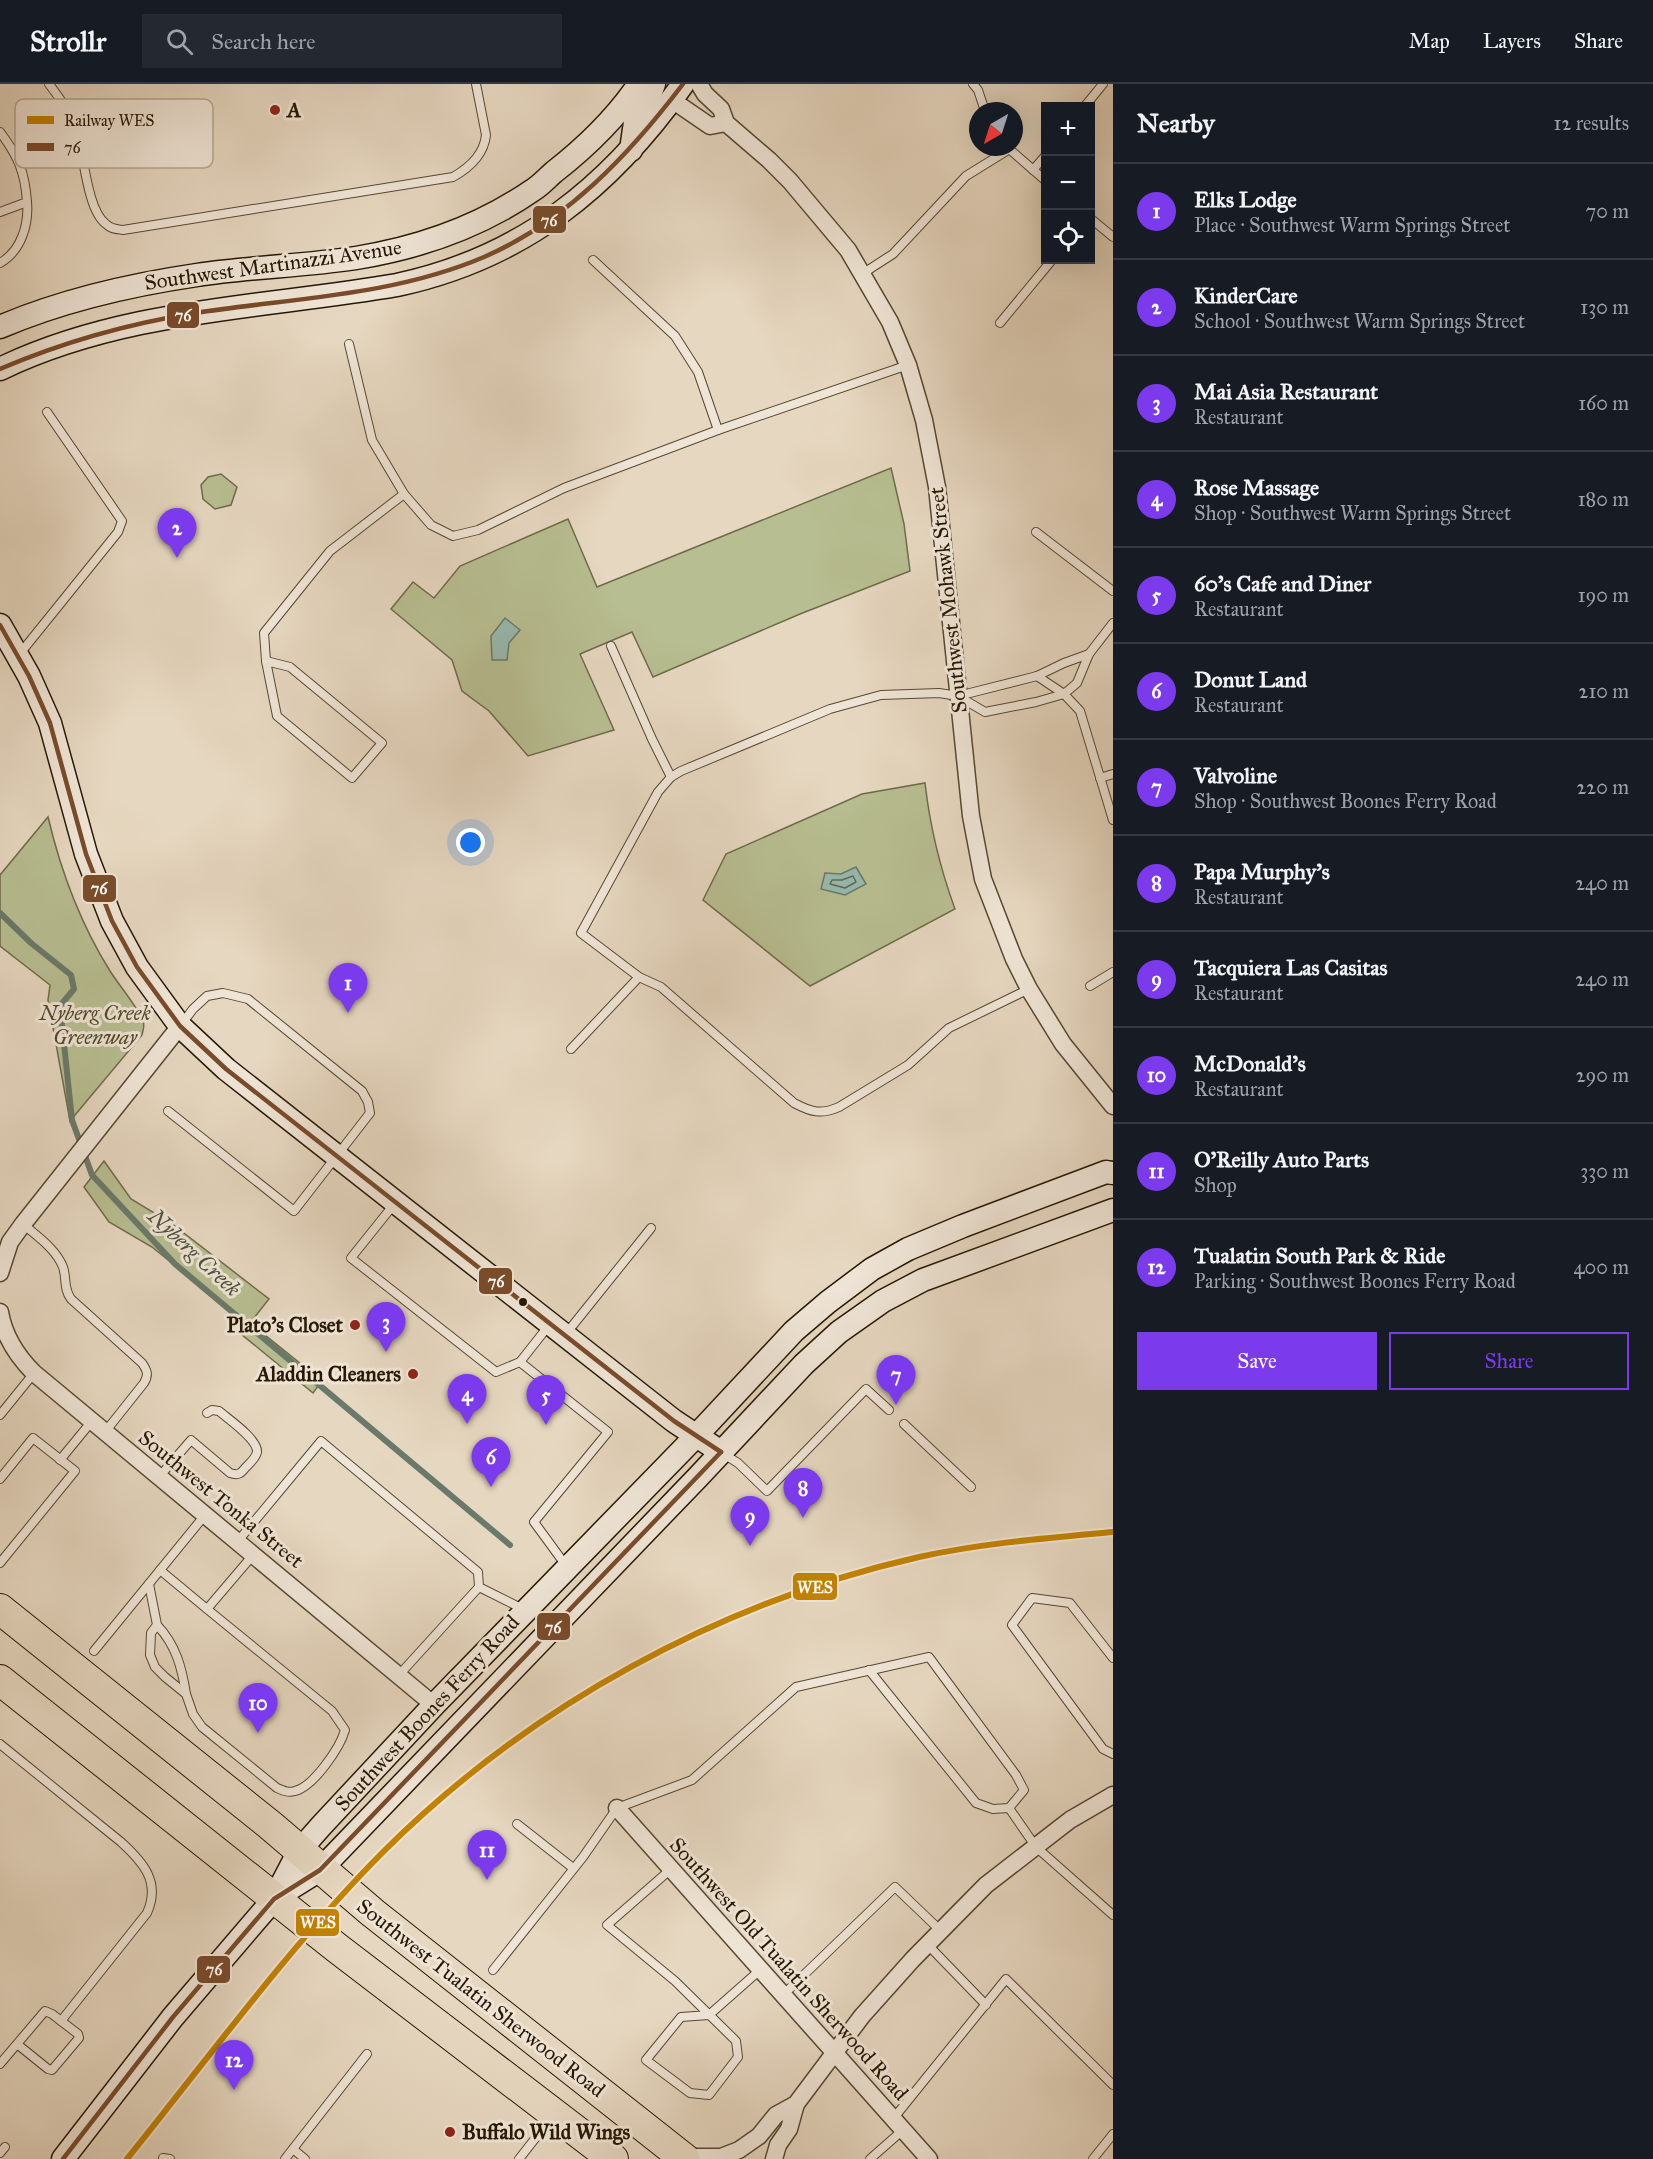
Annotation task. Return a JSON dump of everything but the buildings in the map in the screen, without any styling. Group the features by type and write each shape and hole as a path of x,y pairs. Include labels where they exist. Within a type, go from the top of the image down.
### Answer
{"highway":[{"name":"Southwest Tualatin Sherwood Road","path":"0,1609 270,1825 309,1861 683,2158"},
{"path":"0,1680 274,1899 613,2159"}],"street":[{"path":"616,84 617,113"},
{"name":"Southwest Martinazzi Avenue","path":"0,327 53,306 126,287 198,275 355,258 432,239 470,224 535,189 585,146 617,113 639,84"},
{"path":"631,150 635,122 646,105 654,84"},
{"name":"Southwest Mohawk Street","path":"699,84 705,94 721,109 726,123 790,181 848,250 890,322 908,364 934,465 971,816 983,879 1014,959 1029,989 1064,1044 1113,1107"},
{"path":"677,92 710,126 726,123"},
{"name":"Southwest Martinazzi Avenue","path":"0,369 44,350 141,322 189,313 397,285 421,280 463,266 528,236 557,216 599,181 631,150 677,92"},
{"path":"0,625 18,656 50,723 86,854 103,900 137,967 180,1026 226,1069 395,1203 674,1421 721,1452"},
{"path":"0,1273 3,1251 180,1026"},
{"name":"Southwest Boones Ferry Road","path":"309,1861 434,1705 696,1436 794,1331 872,1269 908,1249 1106,1172 1113,1173"},
{"name":"Southwest Boones Ferry Road","path":"63,2159 173,2017 309,1861 721,1452 804,1364 838,1332 883,1301 923,1280 1113,1210"},
{"name":"Southwest Tonka Street","path":"0,1312 2,1330 17,1354 34,1373 434,1705"},
{"path":"774,2159 778,2145 789,2129 796,2104 862,2016 927,1944 986,1885 1070,1820 1113,1795"},
{"name":"Southwest Old Tualatin Sherwood Road","path":"617,1808 928,2159"},
{"path":"683,2158 721,2157 739,2150 759,2136 776,2115 796,2104"}],"lane":[{"path":"49,84 59,99"},
{"path":"85,168 94,208 106,225 113,229 123,230 453,177 471,164 485,142 486,135 476,84"},
{"path":"973,84 982,102"},
{"path":"1088,102 1103,84"},
{"path":"0,132 15,153"},
{"path":"862,274 893,254 966,176 995,156"},
{"path":"1016,156 1041,177"},
{"path":"1033,171 1041,162"},
{"path":"0,263 16,247 25,231 28,214 26,181 21,168"},
{"path":"0,212 27,202"},
{"path":"1095,222 1113,237"},
{"path":"593,260 675,336 698,372 718,430"},
{"path":"1000,323 1049,264"},
{"path":"349,344 372,440 404,494 431,525 453,536 478,530 564,488 718,430 908,364"},
{"path":"18,656 118,532 122,521 47,412"},
{"path":"266,661 290,667 382,743 352,778 277,716 266,661 264,633 330,551 404,494"},
{"path":"1036,532 1113,591"},
{"path":"1029,989 949,1028 908,1065 839,1107 827,1112 811,1112 794,1103 661,987 639,977 581,933 658,792 671,777 681,771 830,709 881,695 939,693 958,696 985,712 1036,702 1064,693 1077,683 1089,654 1113,623"},
{"path":"610,646 651,739 671,777"},
{"path":"958,696 1037,676 1089,654"},
{"path":"1037,676 1064,693 1080,711 1113,820"},
{"path":"1100,778 1113,774"},
{"path":"1090,986 1113,972"},
{"path":"571,1049 639,977"},
{"path":"168,1111 294,1211 370,1113 368,1102 362,1091 248,999 223,993 207,996 180,1026"},
{"path":"395,1203 351,1258 496,1372 520,1362 558,1330 651,1228"},
{"path":"23,1224 53,1250 59,1259 66,1292 71,1299 142,1363 148,1377 98,1427 60,1460"},
{"path":"520,1362 608,1432 534,1522 567,1567"},
{"path":"0,1415 34,1373"},
{"path":"721,1452 738,1463 767,1491 866,1389 889,1410"},
{"path":"191,1440 235,1475 240,1474 255,1458 256,1446 253,1440 219,1411 212,1410 207,1413"},
{"path":"904,1424 971,1487"},
{"path":"159,1477 191,1440 193,1430"},
{"path":"0,1479 33,1438 75,1472 0,1563"},
{"path":"238,1541 321,1441 478,1572 479,1587 399,1675"},
{"path":"94,1651 206,1515"},
{"path":"207,1609 253,1554"},
{"path":"149,1584 157,1625 168,1637 174,1649 193,1714 202,1727 277,1788 287,1792 307,1786 341,1742 345,1730 332,1711 160,1570"},
{"path":"479,1587 525,1610"},
{"path":"1113,1658 1070,1603 1032,1598 1012,1625 1103,1749 1113,1754"},
{"path":"157,1625 151,1633 150,1655 155,1667 186,1694"},
{"path":"493,1970 617,1808 692,1780 796,1687 869,1670 928,1657 1016,1775 1024,1790 1009,1808 993,1809 976,1803 869,1670"},
{"path":"0,1744 135,1854 150,1877 152,1901 147,1913 61,2021"},
{"path":"1009,1808 1036,1847 1113,1915"},
{"path":"517,1824 573,1868"},
{"path":"671,1869 607,1925 675,1981 709,2015 736,2041 738,2057 709,2096 690,2093 646,2060 681,2017 709,2015 760,1970"},
{"path":"783,1995 895,1887 941,1931"},
{"path":"927,1944 986,2005"},
{"path":"870,2159 1006,1979 1113,2085"},
{"path":"0,2064 45,2011 78,2034 79,2038 52,2070 17,2044"},
{"path":"285,2159 368,2054"},
{"path":"519,2159 554,2115"},
{"path":"1094,2159 1113,2134"},
{"path":"293,2150 305,2159"},
{"path":"163,2158 170,2159"}],"green space":[{"path":"891,468 904,524 910,571 800,614 653,677 632,632 580,654 614,730 528,756 489,711 462,691 452,660 391,609 413,582 434,598 460,566 568,519 597,587"},
{"path":"221,474 237,487 231,505 215,509 203,499 201,485 208,477"},
{"path":"925,783 936,847 955,909 810,986 703,900 726,854 862,794"},
{"name":"Nyberg Creek Greenway","path":"48,817 65,877 89,934 141,1016 144,1025 142,1035 70,1121 48,1000 50,985 0,946 0,875"},
{"path":"104,1161 131,1199 171,1223 269,1299 250,1323 322,1381 313,1393 241,1334 238,1316 152,1247 109,1222 84,1187"}],"water":[{"path":"505,618 520,630 509,643 507,660 492,660 491,636"},
{"path":"856,867 866,884 845,895 821,889 825,873 841,874"}],"waterway":[{"name":"Nyberg Creek","path":"0,913 31,943 71,975 74,989 60,1006 72,1120 92,1175 175,1264 510,1545"}],"rail line":[{"name":"WES","path":"127,2159 284,1961 385,1850 441,1798 502,1750 565,1706 632,1666 701,1632 772,1602 845,1577 919,1557 967,1548 1113,1532"}],"transit line":[{"name":"76","path":"0,369 71,342 145,323 195,313 378,288 449,270 484,257 543,225 594,184 641,136 683,84"},
{"name":"76","path":"0,625 29,676 50,723 86,854 112,921 137,967 180,1026 226,1069 674,1421 721,1452"},
{"name":"76","path":"63,2159 173,2017 274,1899 320,1870 721,1452"}],"place":[{"name":"A","path":"275,110"},
{"name":"KinderCare","path":"177,558"},
{"name":"Elks Lodge","path":"348,1013"},
{"name":"Plato's Closet","path":"355,1325"},
{"name":"Mai Asia Restaurant","path":"386,1352"},
{"name":"Aladdin Cleaners","path":"413,1374"},
{"name":"Valvoline","path":"896,1405"},
{"name":"Rose Massage","path":"467,1424"},
{"name":"60's Cafe and Diner","path":"546,1425"},
{"name":"Donut Land","path":"491,1487"},
{"name":"Papa Murphy's","path":"803,1518"},
{"name":"Tacquiera Las Casitas","path":"750,1546"},
{"name":"McDonald's","path":"258,1733"},
{"name":"O'Reilly Auto Parts","path":"487,1880"},
{"name":"Tualatin South Park & Ride","path":"234,2090"},
{"name":"Buffalo Wild Wings","path":"450,2132"}]}
